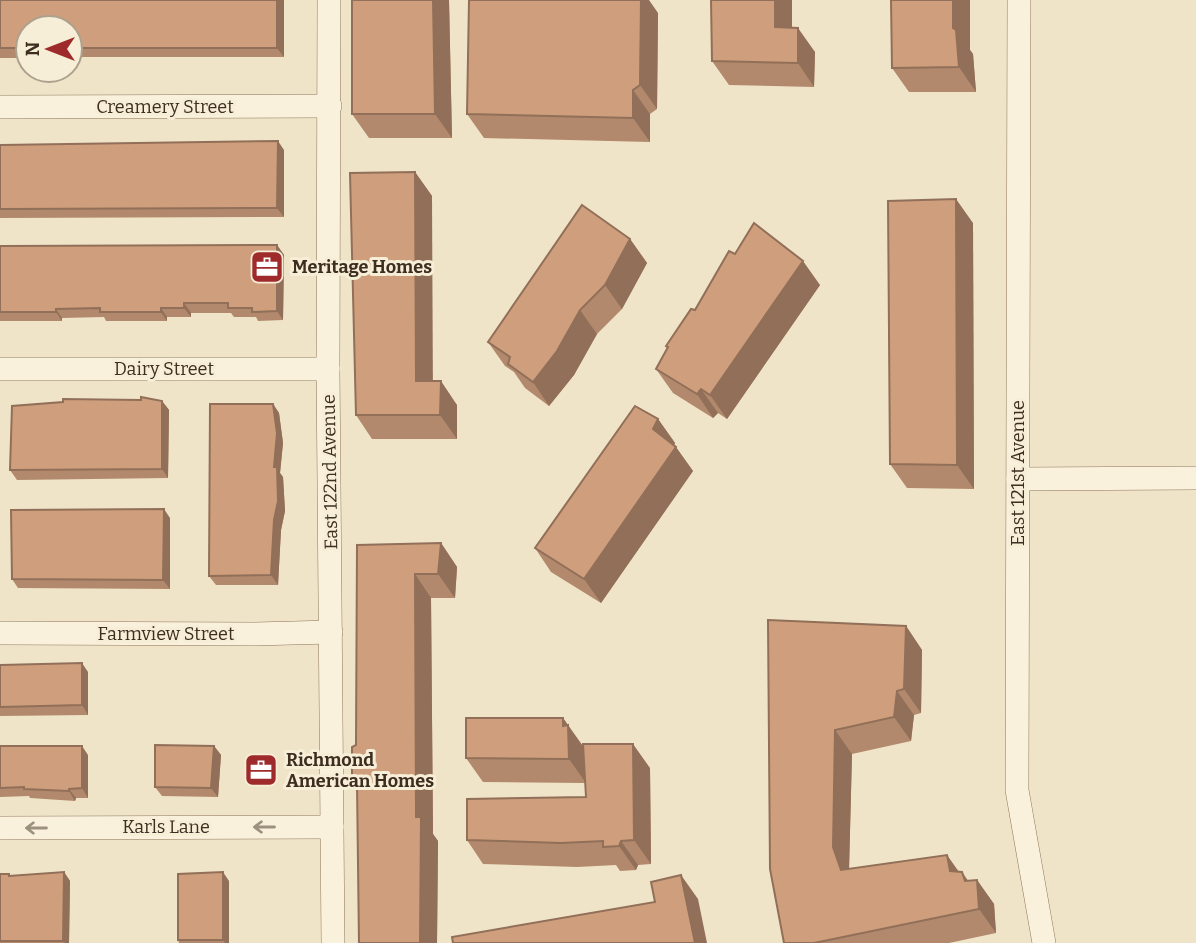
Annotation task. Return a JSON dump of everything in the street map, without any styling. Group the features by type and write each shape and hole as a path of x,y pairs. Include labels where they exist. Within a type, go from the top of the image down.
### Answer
{"street":[{"name":"East 122nd Avenue","path":"329,0 328,369 332,943"},
{"name":"East 121st Avenue","path":"1019,0 1017,790 1044,943"},
{"name":"Creamery Street","path":"0,107 330,106"},
{"name":"Dairy Street","path":"0,369 328,369"},
{"path":"1018,479 1196,478"},
{"name":"Farmview Street","path":"0,633 331,632"},
{"name":"Karls Lane","path":"0,828 332,827"}],"building":[{"path":"0,0 277,0 277,48 84,48 84,14 14,14 14,48 0,48"},
{"path":"352,0 433,0 435,114 352,114"},
{"path":"469,0 641,0 640,85 633,90 633,118 467,114"},
{"path":"711,0 775,0 775,27 798,28 798,63 712,61"},
{"path":"891,0 953,0 953,28 956,30 959,67 892,68"},
{"path":"278,141 277,208 0,209 0,145"},
{"path":"415,172 416,381 441,381 440,415 356,415 350,173"},
{"path":"956,199 957,465 890,464 888,201"},
{"path":"582,205 630,239 605,285 580,310 557,351 533,382 508,364 510,357 488,342"},
{"path":"754,223 803,261 710,395 701,389 697,394 656,369 668,347 666,346 691,309 695,310 729,251 735,254"},
{"path":"277,245 277,311 252,312 252,308 228,308 228,303 184,303 184,308 161,308 161,312 100,312 100,308 56,309 56,312 0,312 0,246"},
{"path":"141,397 162,401 162,469 10,470 12,406 63,402 63,399 141,400"},
{"path":"210,404 273,404 277,433 274,467 277,467 278,501 274,520 271,575 209,576"},
{"path":"635,406 658,419 653,429 676,447 584,579 535,548"},
{"path":"164,509 163,580 12,579 11,510"},
{"path":"441,543 438,574 415,574 416,817 421,817 420,943 359,943 357,784 352,784 352,747 356,745 357,545"},
{"path":"768,620 906,626 904,689 897,691 894,717 835,730 833,847 841,870 947,855 950,871 962,872 965,881 977,880 979,909 814,943 784,943 770,869"},
{"path":"82,663 82,705 0,707 0,665"},
{"path":"466,718 563,718 563,726 568,725 569,759 466,758"},
{"path":"583,744 633,744 634,840 621,841 619,846 603,847 603,841 561,843 467,840 467,799 586,797"},
{"path":"155,745 214,746 211,788 155,787"},
{"path":"0,746 82,746 82,788 69,791 0,788"},
{"path":"64,872 63,941 0,941 0,874 9,876"},
{"path":"223,872 223,940 178,940 178,874"},
{"path":"681,875 695,943 453,943 452,937 655,902 651,882"}],"place":[{"name":"Meritage Homes","path":"267,267"},
{"name":"Richmond American Homes","path":"261,770"}]}
